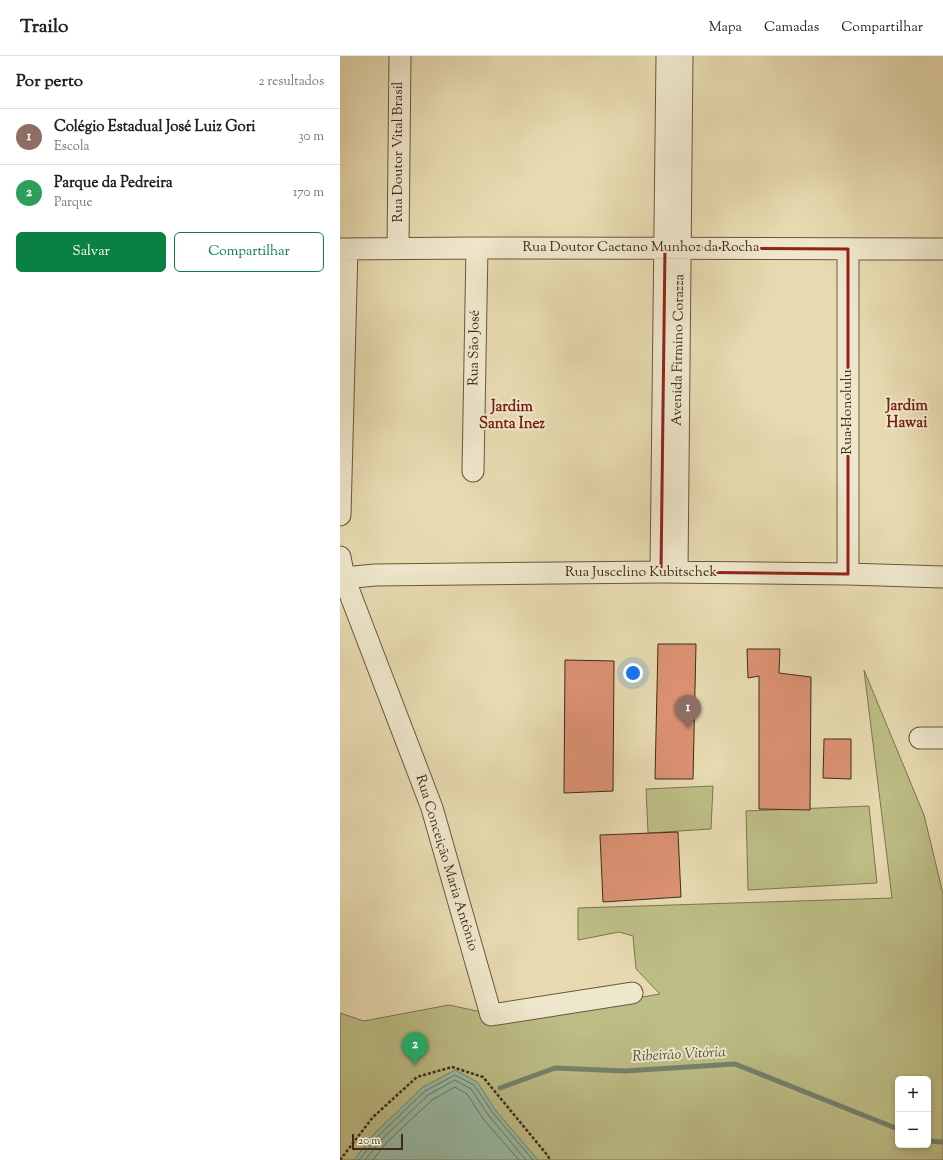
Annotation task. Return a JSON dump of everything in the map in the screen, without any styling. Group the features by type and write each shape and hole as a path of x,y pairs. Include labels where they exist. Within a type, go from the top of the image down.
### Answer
{"street":[{"name":"Rua Doutor Vital Brasil","path":"398,248 400,56"},
{"name":"Avenida Firmino Corazza","path":"667,56 673,248"},
{"name":"Avenida Firmino Corazza","path":"669,572 673,248 682,56"},
{"name":"Rua São José","path":"473,471 477,248"},
{"name":"Rua Doutor Caetano Munhoz da Rocha","path":"344,249 943,249"},
{"path":"340,515 344,249"},
{"name":"Rua Honolulu","path":"848,249 848,574"},
{"name":"Rua Conceição Maria Antônio","path":"340,557 342,580 432,808 491,1015 632,993"},
{"name":"Rua Juscelino Kubitschek","path":"342,580 375,575 669,572 848,574 943,578"},
{"path":"920,738 943,738"}],"path":[{"path":"340,1160 373,1117 417,1077 452,1067 483,1077 550,1160"}],"highlighted area":[{"path":"665,248 848,249 848,574 661,572"}],"green space":[{"path":"864,670 924,815 943,894 943,1160 340,1160 340,1013 364,1021 449,1005 514,1019 660,994 636,969 633,936 619,932 578,940 578,908 892,898"},
{"path":"713,786 711,829 648,833 646,789"},
{"path":"869,806 877,883 748,890 746,811"}],"water":[{"path":"455,1070 477,1082 496,1111 538,1160 354,1160 375,1133 423,1087"}],"building":[{"path":"658,644 696,644 693,779 655,779"},
{"path":"747,649 780,649 779,673 811,677 810,810 759,809 759,676 748,678"},
{"path":"565,660 614,661 613,791 564,793"},
{"path":"824,739 851,739 851,779 823,778"},
{"path":"678,832 681,897 603,902 600,835"}],"waterway":[{"name":"Ribeirão Vitória","path":"500,1088 555,1068 625,1071 735,1064 895,1128"},
{"name":"Ribeirão Vitória","path":"931,1141 943,1142"}],"place":[{"name":"Colégio Estadual José Luiz Gori","path":"688,728"},
{"name":"Parque da Pedreira","path":"415,1065"}],"district":[{"name":"Jardim Hawai","path":"907,414"},
{"name":"Jardim Santa Inez","path":"512,416"}]}
